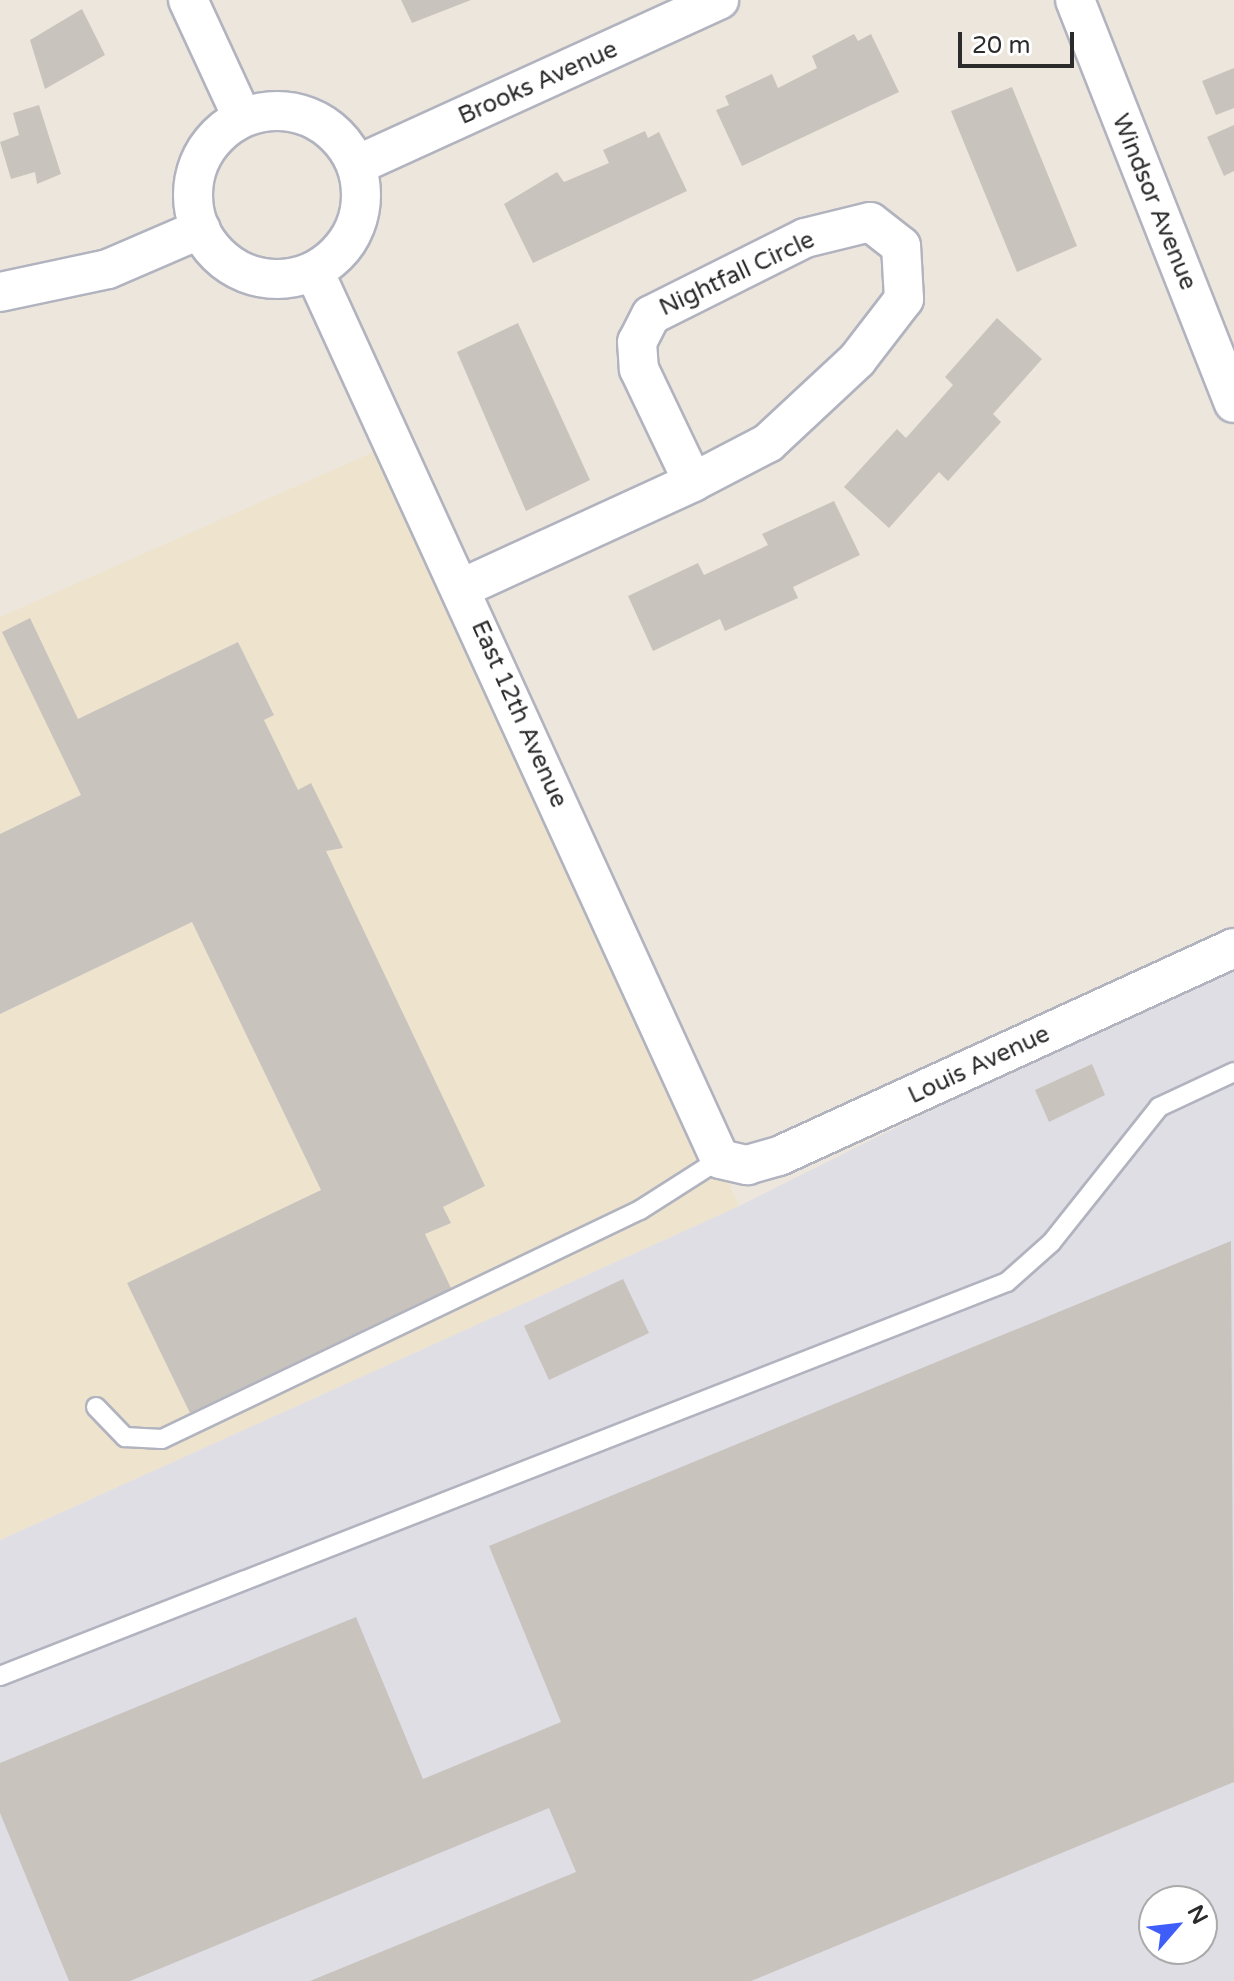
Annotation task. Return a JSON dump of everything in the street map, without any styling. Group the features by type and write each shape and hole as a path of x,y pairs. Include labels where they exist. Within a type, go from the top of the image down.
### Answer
{"street":[{"path":"188,0 242,117"},
{"name":"Brooks Avenue","path":"357,165 719,0"},
{"name":"Windsor Avenue","path":"1075,0 1225,356 1234,403"},
{"path":"296,112 322,123 357,165 360,202 350,238 314,271 275,278 236,269 201,229 194,204 200,165 220,133 242,117 296,112"},
{"name":"Nightfall Circle","path":"462,588 693,482 768,443 857,360 904,299 901,246 870,222 805,238 651,315 637,342 639,369 693,482"},
{"path":"0,292 108,269 201,229"},
{"name":"East 12th Avenue","path":"314,271 462,588 720,1159"},
{"name":"Louis Avenue","path":"720,1159 747,1165 779,1156 1234,948"}],"lane":[{"path":"0,1676 1007,1282 1051,1243 1159,1107 1234,1072"},
{"path":"96,1407 125,1437 162,1439 640,1210 720,1159"}],"shaded area":[{"path":"394,443 739,1206 0,1540 0,1014 192,922 321,1190 127,1283 190,1413 451,1288 425,1234 450,1223 443,1207 485,1186 326,851 342,848 311,784 298,790 264,720 274,714 238,642 78,719 30,619 3,631 81,795 0,834 0,617"},
{"path":"1234,959 1234,1981 0,1981 0,1540 739,1206"}],"building":[{"path":"401,0 471,0 412,23"},
{"path":"82,9 105,55 45,89 30,40"},
{"path":"854,34 858,41 871,34 899,92 742,166 716,110 729,105 725,96 772,74 778,88 817,68 812,56"},
{"path":"1234,68 1234,108 1216,115 1202,81"},
{"path":"1012,87 1077,246 1017,272 951,111"},
{"path":"39,105 61,174 37,184 35,172 11,179 0,142 19,135 13,113"},
{"path":"1234,125 1234,171 1224,176 1207,137"},
{"path":"645,131 648,138 659,132 687,191 533,263 504,204 557,172 564,182 609,163 603,150"},
{"path":"997,318 1042,359 993,414 1001,422 948,481 939,472 889,528 844,487 897,429 906,438 953,385 945,377"},
{"path":"518,323 590,480 526,511 457,352"},
{"path":"834,501 860,555 793,587 798,598 725,631 720,619 653,651 628,596 698,563 704,575 768,545 762,534"},
{"path":"30,618 78,719 238,642 274,715 264,720 298,790 311,783 343,848 326,851 485,1186 443,1207 451,1223 425,1234 451,1288 190,1413 127,1283 321,1190 192,922 0,1014 0,834 81,795 2,632"},
{"path":"1092,1064 1105,1095 1049,1122 1035,1090"},
{"path":"1231,1241 1234,1782 751,1981 310,1981 576,1872 549,1808 130,1981 69,1981 0,1813 0,1763 356,1617 423,1779 561,1722 489,1546"},
{"path":"623,1279 649,1333 549,1380 524,1326"}]}
